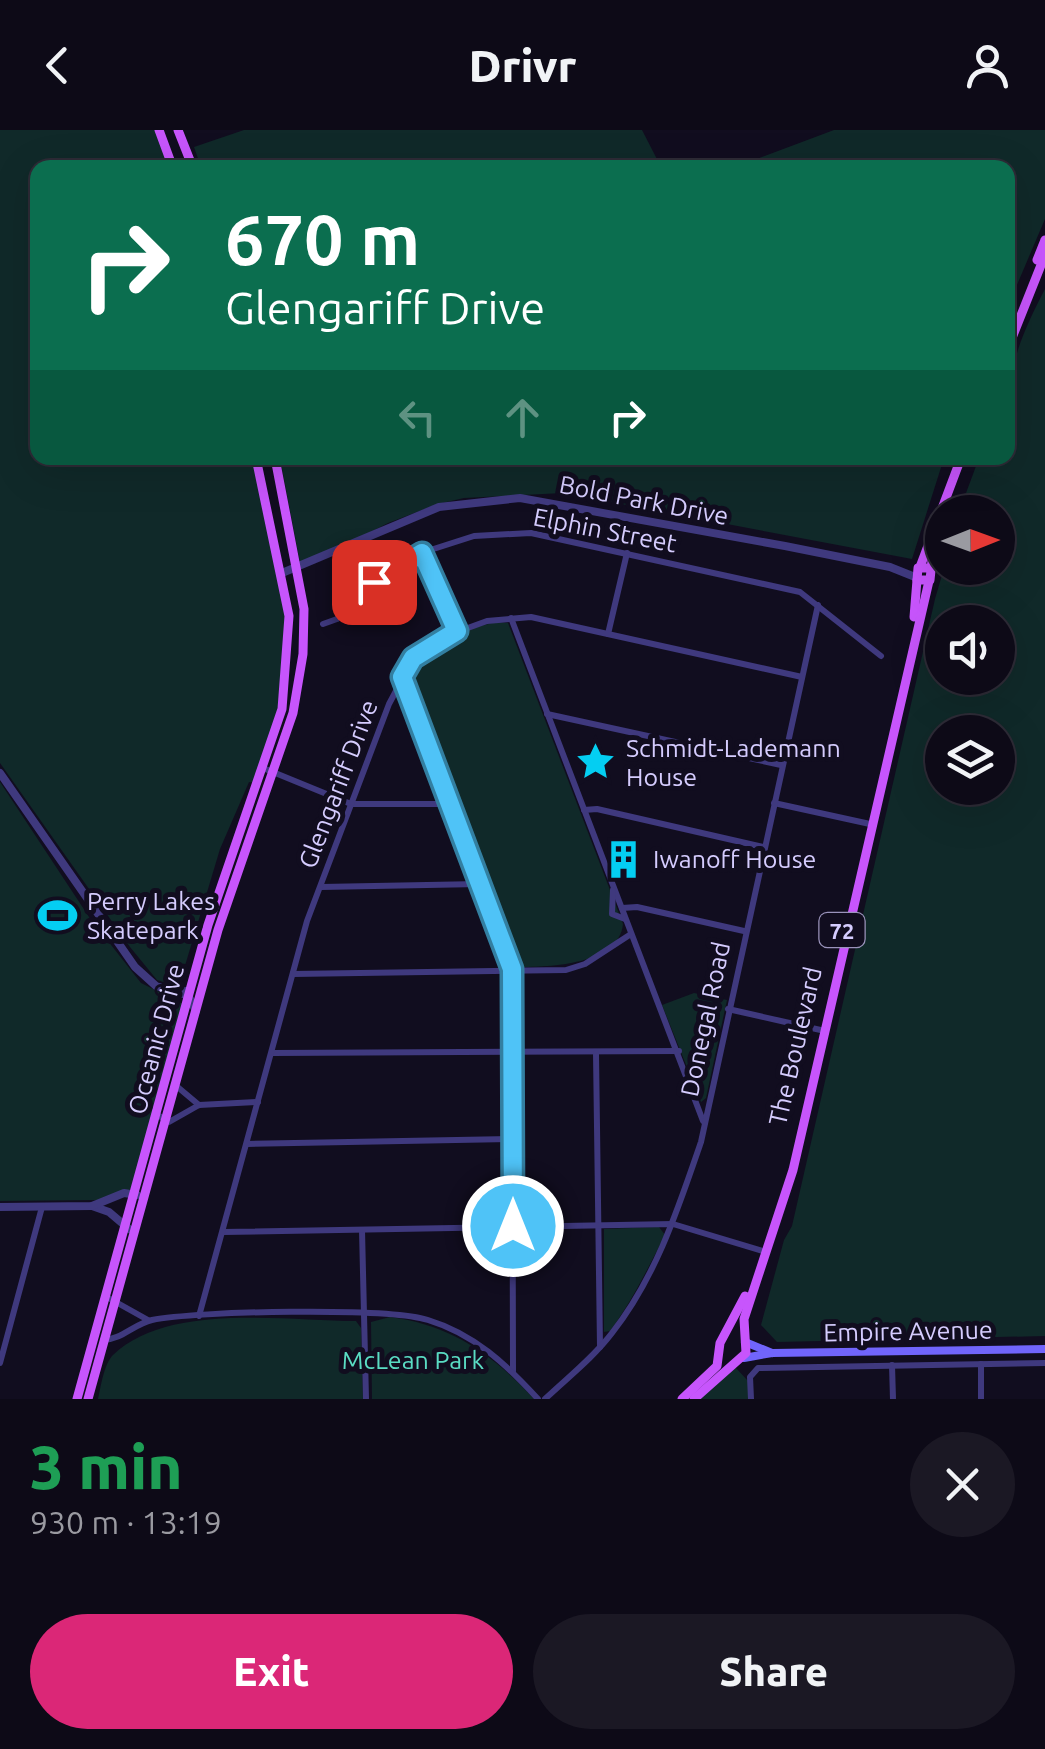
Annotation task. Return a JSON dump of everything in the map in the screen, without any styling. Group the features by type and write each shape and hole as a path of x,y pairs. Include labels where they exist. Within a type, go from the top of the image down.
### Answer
{"main road":[{"path":"159,130 170,160"},
{"path":"178,130 189,160"},
{"path":"1015,315 1045,240"},
{"path":"1015,330 1045,254"},
{"name":"Oceanic Drive","path":"77,1399 111,1298 160,1117 164,1086 223,875 263,768 288,675 290,632 282,574 258,465"},
{"name":"Oceanic Drive","path":"160,1117 175,1084 233,882 294,712 303,654 300,570 277,465"},
{"name":"The Boulevard","path":"744,1340 745,1313 790,1162 822,1030 914,616 920,572 961,465"},
{"name":"The Boulevard","path":"952,495 962,465"},
{"name":"The Boulevard","path":"920,572 925,561"},
{"name":"The Boulevard","path":"868,824 929,581 920,572"},
{"name":"The Boulevard","path":"725,1338 764,1252"},
{"path":"725,1338 744,1340"},
{"name":"72","path":"682,1399 712,1371 725,1338"},
{"name":"Oceanic Drive","path":"88,1399 99,1339"},
{"name":"72","path":"740,1360 744,1340"},
{"name":"Empire Avenue","path":"744,1340 772,1354"},
{"name":"Empire Avenue","path":"740,1360 772,1354 1045,1349"},
{"path":"720,1354 740,1360"},
{"path":"694,1399 740,1360"}],"street":[{"name":"Bold Park Drive","path":"282,574 300,570 417,514 490,498 548,502 920,572"},
{"name":"Elphin Street","path":"323,624 337,619 384,574 422,553 464,538 510,532 553,536 793,589 881,656"},
{"path":"422,553 457,631"},
{"path":"608,634 627,553"},
{"name":"Donegal Road","path":"542,1399 600,1347 631,1308 673,1224 703,1122 818,605"},
{"name":"Glengariff Drive","path":"199,1316 293,974 321,887 402,677 413,658 457,631 531,617 802,677"},
{"path":"510,618 630,934 679,1050 703,1122"},
{"path":"402,677 512,969 513,1372"},
{"path":"547,714 781,765"},
{"path":"263,768 352,804 449,804"},
{"path":"0,773 135,967 146,979 189,996 196,1011"},
{"path":"774,803 868,824"},
{"path":"583,810 597,809 763,847"},
{"path":"321,887 480,884"},
{"path":"614,888 612,912 626,919"},
{"path":"622,908 637,907 744,931"},
{"path":"293,974 566,970 585,964 630,934"},
{"path":"189,996 206,972"},
{"path":"728,1009 822,1030"},
{"path":"272,1053 679,1050"},
{"path":"596,1053 600,1347"},
{"path":"164,1086 175,1084 199,1105"},
{"path":"160,1117 199,1105 258,1102"},
{"path":"247,1144 512,1139"},
{"path":"92,1206 120,1194 139,1196"},
{"path":"0,1363 42,1206"},
{"path":"0,1207 92,1206 114,1215 130,1228"},
{"path":"222,1232 673,1224 764,1252"},
{"path":"362,1230 366,1399"},
{"path":"111,1298 149,1320"},
{"path":"99,1339 149,1320 199,1316 364,1314 424,1318 475,1342 542,1399"},
{"path":"751,1399 750,1378 758,1368 1045,1363"},
{"path":"981,1364 981,1399"},
{"path":"892,1366 893,1399"}],"green space":[{"path":"0,130 156,130 167,160 30,160 30,465 254,465 286,617 278,708 254,783 249,782 220,849 180,978 170,984 157,980 0,763"},
{"path":"244,130 642,130 657,160 199,160 194,147"},
{"path":"834,130 1045,130 1045,219 1015,290 1015,160 754,160"},
{"path":"1045,289 1045,1336 777,1342 761,1325 784,1240 792,1226 925,643 925,695 1015,695 1015,605 934,605 939,585 1015,585 1015,495 965,495 976,465 1015,465 1017,353"},
{"path":"281,465 942,465 932,495 925,495 925,518 912,559 563,493 464,498 388,523 301,568"},
{"path":"496,622 508,623 623,924 619,938 609,948 581,961 532,967 512,963 407,681 432,648 456,635"},
{"path":"0,782 89,917 141,983 183,1004 131,1189 100,1200 0,1201"},
{"path":"694,993 727,1000 706,1098 701,1102 662,1005"},
{"path":"659,1227 665,1235 646,1272 618,1320 610,1331 604,1332 604,1229"},
{"name":"McLean Park","path":"390,1317 432,1327 469,1344 534,1399 372,1399 371,1322"},
{"path":"228,1318 356,1321 361,1328 363,1399 98,1399 105,1369 113,1355 136,1338 164,1327"},
{"path":"735,1367 748,1381 748,1399 699,1399"}],"place":[{"name":"Schmidt-Lademann House","path":"596,762"},
{"name":"Iwanoff House","path":"623,859"},
{"name":"Perry Lakes Skatepark","path":"57,915"}],"route":[{"path":"374,582 422,553 457,631 413,658 402,677 512,969 513,1226"}]}
